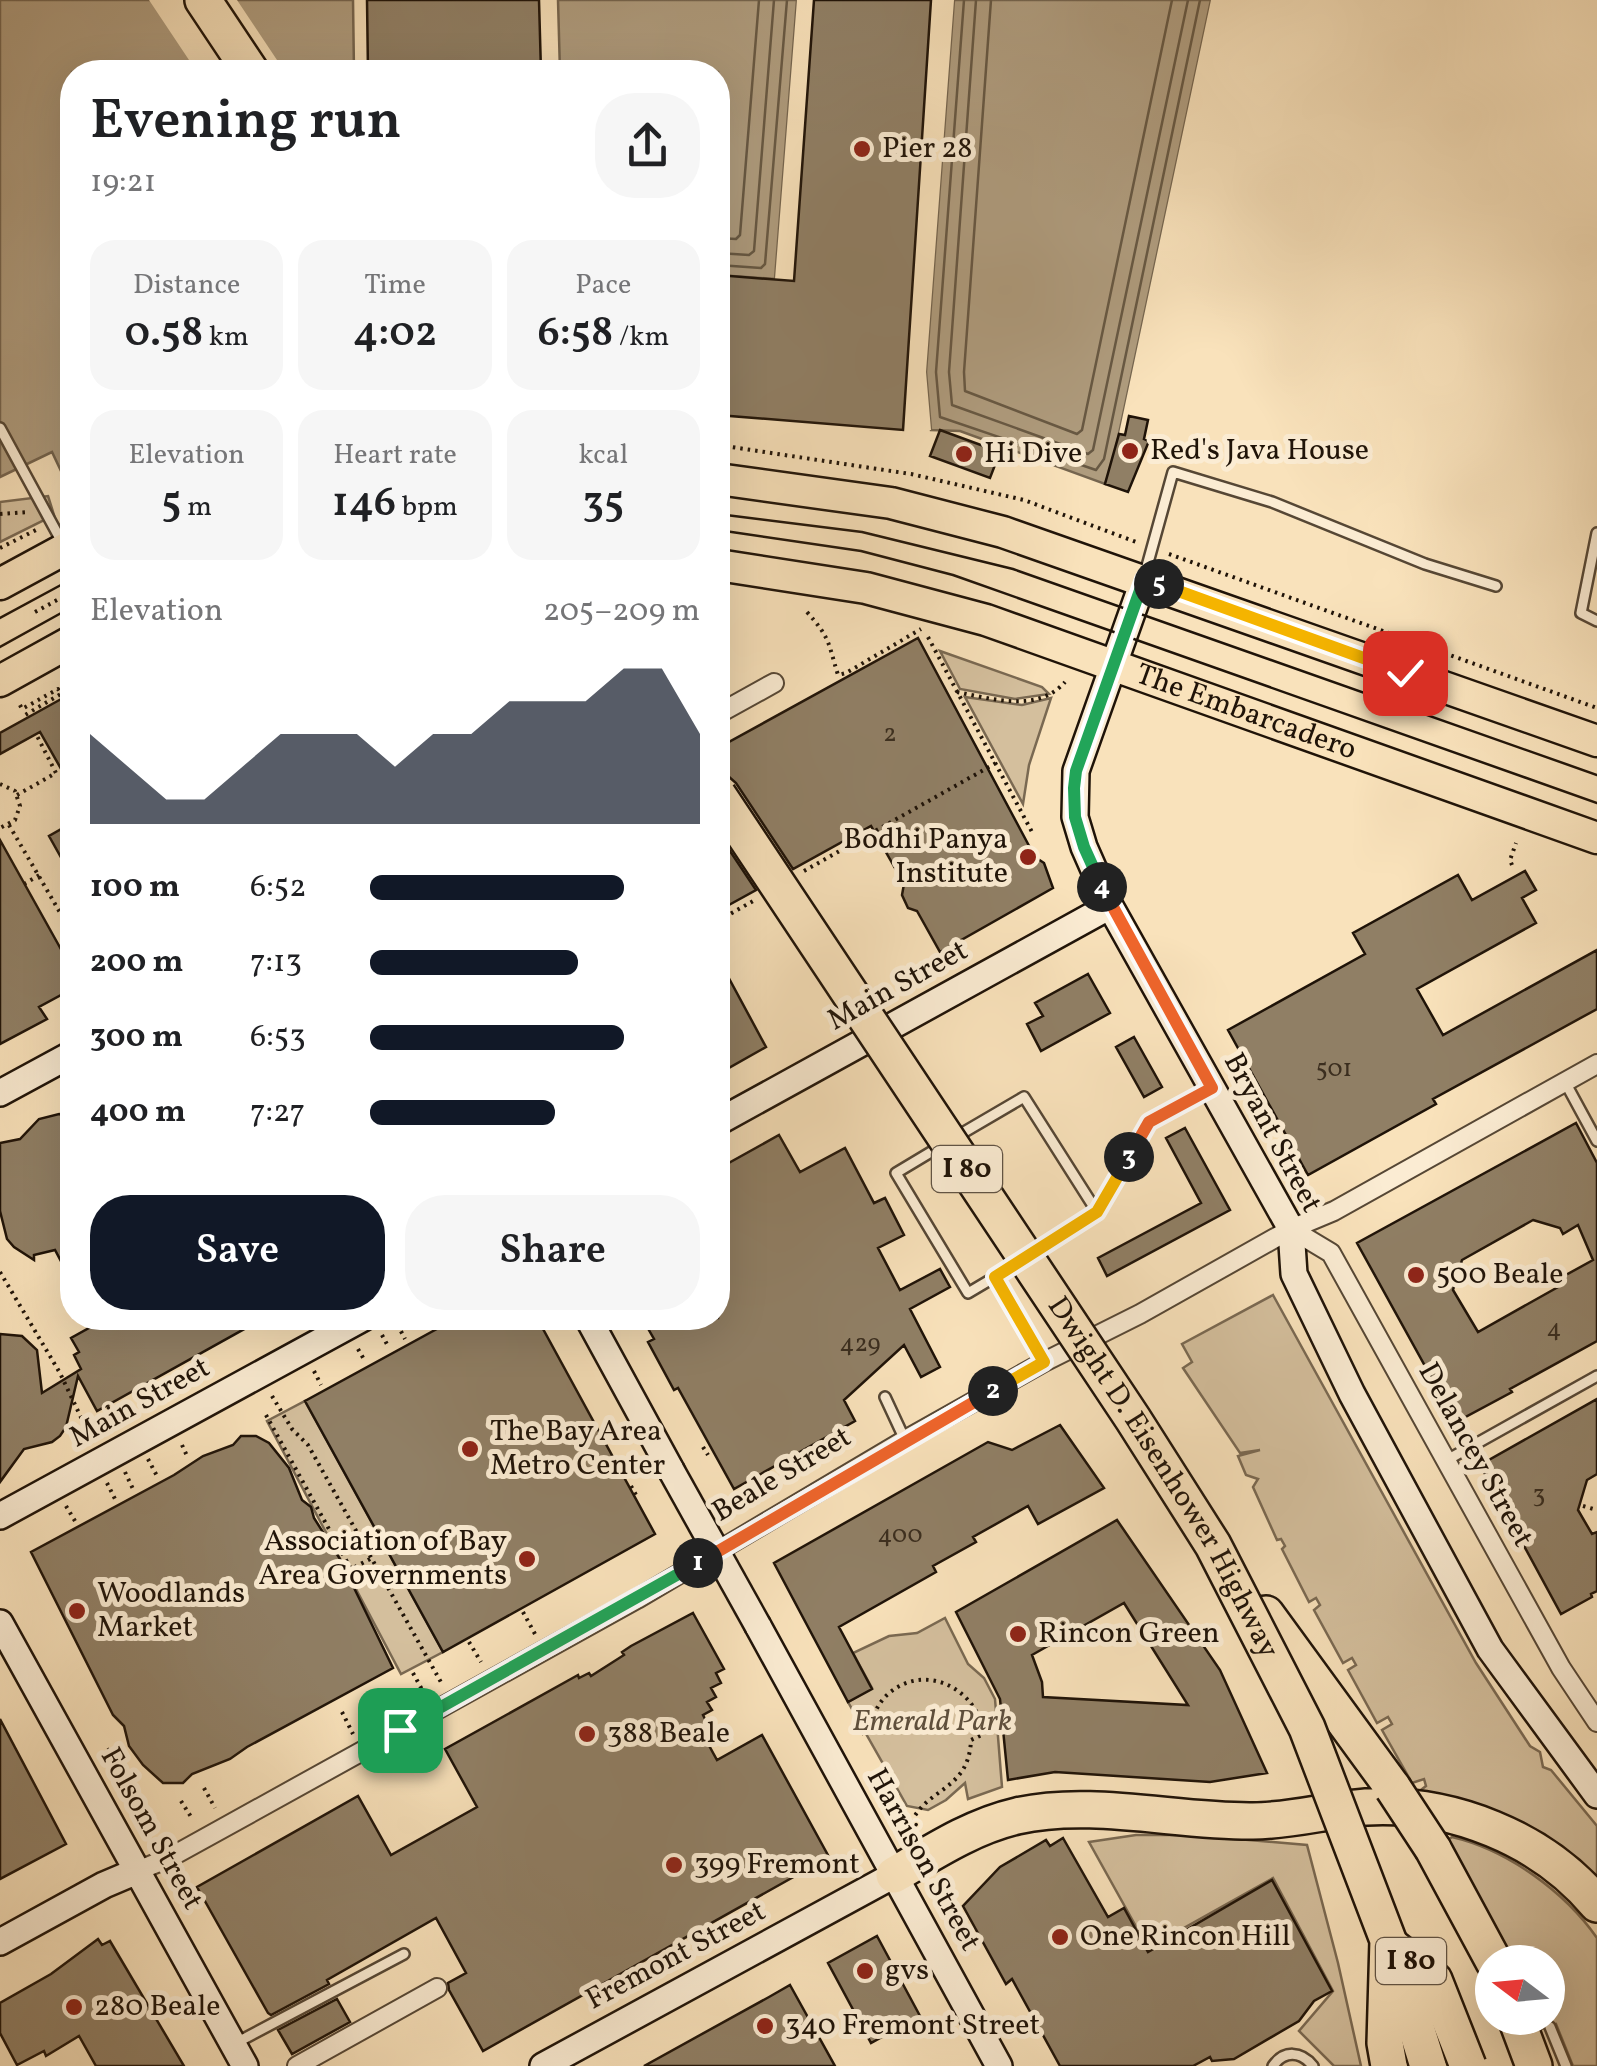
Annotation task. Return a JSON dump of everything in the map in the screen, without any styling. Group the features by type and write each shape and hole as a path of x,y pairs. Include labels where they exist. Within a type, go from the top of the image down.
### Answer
{"highway":[{"path":"188,0 229,60"},
{"path":"203,0 243,60"},
{"name":"Dwight D. Eisenhower Highway","path":"730,792 1223,1537 1305,1690 1340,1770 1369,1856"},
{"name":"Dwight D. Eisenhower Highway","path":"730,813 1213,1545 1307,1728 1389,1943"},
{"path":"1266,1614 1393,1788 1433,1849 1485,1945"},
{"path":"894,1875 976,1830 1038,1813 1099,1812 1253,1822 1395,1806 1445,1814 1513,1838 1555,1864 1597,1904"},
{"path":"1369,1856 1391,1976 1392,2027 1387,2066"},
{"path":"1369,1856 1393,1942 1414,2066"},
{"name":"I 80","path":"1369,1856 1452,2066"},
{"path":"1387,2066 1389,1943"},
{"path":"1389,1943 1434,1980 1468,2066"},
{"name":"I 80","path":"1389,1943 1428,2066"},
{"path":"1533,2035 1534,2066"}],"main road":[{"path":"730,480 830,492 950,517 1144,579 1597,741"},
{"path":"0,584 60,552"},
{"name":"The Embarcadero","path":"730,567 797,575 986,620 1597,838"},
{"path":"0,681 60,647"}],"street":[{"name":"Bryant Street","path":"1144,579 1074,788 1075,817 1084,847 1110,906 1291,1229 1294,1274 1352,1394 1490,1649 1597,1794"},
{"path":"730,707 774,683"},
{"name":"Main Street","path":"730,1115 1110,906"},
{"path":"0,1093 60,1060"},
{"name":"Beale Street","path":"0,1942 104,1885 169,1858 636,1600 1044,1362 1291,1229 1329,1214 1597,1064"},
{"name":"Delancey Street","path":"1291,1229 1331,1252 1561,1668 1597,1722"},
{"name":"Main Street","path":"0,1516 361,1330"},
{"name":"Harrison Street","path":"595,1330 999,2066"},
{"name":"Folsom Street","path":"0,1622 238,2055"},
{"name":"Fremont Street","path":"542,2066 894,1875"},
{"path":"297,2066 437,1988"}],"lane":[{"path":"0,428 60,532"},
{"path":"1144,579 1172,472 1272,502 1426,564 1496,586"},
{"path":"1597,533 1581,613 1597,620"},
{"path":"1565,1082 1597,1141"},
{"path":"1097,1212 1024,1097 896,1174 968,1293 1097,1212 1149,1122 1212,1088"},
{"path":"995,1277 1044,1362"},
{"path":"1447,1460 1597,1376"},
{"path":"885,1397 905,1440"},
{"path":"238,2055 404,1954"},
{"path":"1543,2035 1566,2066"},
{"path":"1273,2066 1279,2058 1292,2054 1313,2066"}],"path":[{"path":"34,612 60,598"},
{"path":"807,612 827,634 838,674 921,630"},
{"path":"928,637 1032,832"},
{"path":"957,692 1023,702 1049,696 1065,682"},
{"path":"20,705 22,710 58,689 60,692"},
{"path":"27,718 24,715 60,695"},
{"path":"16,795 56,773 36,734"},
{"path":"797,875 996,763"},
{"path":"0,784 16,795 19,814 0,828"},
{"path":"9,825 60,910"},
{"path":"1512,864 1516,842"},
{"path":"24,884 41,874"},
{"path":"730,914 765,893"},
{"path":"0,1272 60,1373 86,1428"},
{"path":"365,1330 365,1361"},
{"path":"367,1330 389,1348"},
{"path":"401,1330 406,1339"},
{"path":"310,1364 321,1385"},
{"path":"267,1388 292,1429 308,1444 431,1663"},
{"path":"266,1415 352,1569 372,1558"},
{"path":"703,1446 708,1455"},
{"path":"146,1455 157,1476"},
{"path":"123,1468 133,1489"},
{"path":"105,1478 116,1499"},
{"path":"631,1486 636,1496"},
{"path":"64,1502 75,1521"},
{"path":"1583,1506 1597,1510"},
{"path":"469,1642 481,1662"},
{"path":"861,1734 884,1697 912,1682 946,1684 976,1704 984,1734 971,1740 960,1775 940,1795 919,1806 911,1822"},
{"path":"204,1788 215,1808"},
{"path":"181,1802 193,1820"},
{"path":"940,1880 948,1895"}],"green space":[{"path":"48,496 54,515 0,542 0,502"},
{"path":"940,651 1042,687 1049,694 1015,699 960,689"},
{"path":"965,697 1022,705 1051,698 1029,765 1023,804"},
{"path":"1273,1295 1476,1663 1530,1746 1540,1752 1543,1767 1551,1770 1597,1826 1597,1877 1537,1831 1504,1815 1417,1793 1426,1786 1424,1779 1412,1783 1382,1730 1392,1724 1388,1717 1377,1723 1348,1670 1356,1665 1352,1658 1343,1663 1314,1610 1320,1605 1316,1598 1309,1602 1253,1487 1258,1479 1246,1475 1238,1456 1260,1450 1240,1453 1183,1368 1192,1362 1182,1344"},
{"path":"305,1401 443,1652 401,1674 267,1421"},
{"name":"Emerald Park","path":"945,1618 968,1664 984,1678 995,1699 1002,1787 968,1799 965,1783 928,1810 907,1806 848,1702 872,1688 853,1653 889,1636 917,1633"},
{"path":"1136,1835 1190,1835 1307,1845 1361,2066 1334,2066 1299,2031 1333,1991 1273,1878 1148,1948 1089,1842"},
{"path":"1452,1837 1473,1843 1534,1875 1569,1905 1597,1938 1597,2066 1573,2066 1560,2035 1565,2035 1565,1945 1502,1945 1445,1842"}],"water":[{"path":"0,0 353,0 354,60 60,60 60,469 52,452 0,477"},
{"path":"558,0 797,0 775,279 730,276 730,60 560,60"},
{"path":"954,0 1211,0 1113,462 1105,484 960,431 931,430 926,372"}],"pier":[{"path":"149,0 237,0 277,60 189,60"},
{"path":"797,0 802,0 779,280 775,284 730,281 730,276 775,279"},
{"path":"949,0 954,0 926,372 931,430 926,430 921,372"},
{"path":"1211,0 1216,0 1118,463 1110,485 1105,484 1113,462"}],"building":[{"path":"367,0 539,0 541,60 368,60"},
{"name":"Pier 28","path":"814,0 931,0 903,430 730,416 730,276 794,281"},
{"name":"Red's Java House","path":"1129,416 1148,420 1144,439 1149,441 1128,492 1105,484 1119,434 1125,435"},
{"name":"Hi Dive","path":"940,430 1000,452 990,478 930,456"},
{"path":"918,638 1035,857 1044,863 1053,888 940,952 917,911 908,908 902,895 904,884 871,826 793,869 730,778 730,741"},
{"path":"60,700 60,767 40,732 0,754 0,733"},
{"path":"60,830 60,856 49,836"},
{"path":"0,840 60,948 60,996 39,1007 47,1019 0,1044"},
{"path":"730,851 756,890 730,904"},
{"path":"1525,871 1536,890 1522,898 1536,923 1417,989 1443,1035 1597,950 1597,1009 1433,1099 1436,1104 1308,1175 1228,1030 1365,954 1353,933 1458,875 1472,900"},
{"path":"1088,974 1110,1013 1041,1051 1027,1024 1043,1016 1035,1003"},
{"path":"730,980 766,1047 730,1067"},
{"path":"1134,1037 1162,1087 1144,1097 1116,1047"},
{"path":"60,1114 60,1259 55,1250 34,1255 34,1260 14,1247 7,1239 0,1211 0,1143 20,1139 39,1119"},
{"name":"500 Beale","path":"1576,1123 1597,1163 1597,1341 1456,1422 1357,1243","holes":["1533,1220 1560,1228 1563,1234 1578,1225 1593,1260 1555,1281 1558,1287 1478,1332 1453,1290 1462,1260"]},
{"path":"1185,1128 1230,1210 1107,1276 1098,1258 1201,1203 1166,1138"},
{"path":"779,1135 800,1172 845,1148 874,1203 885,1198 904,1235 878,1248 900,1290 940,1269 950,1287 910,1309 940,1367 921,1377 904,1345 844,1400 855,1421 734,1489 648,1342 654,1339 649,1330 730,1330 730,1162"},
{"path":"85,1330 242,1330 97,1411 78,1376 66,1427 60,1436 24,1449 0,1482 0,1334 22,1336 37,1350 42,1393 81,1369 74,1355 79,1352 71,1338"},
{"name":"The Bay Area Metro Center","path":"435,1330 544,1330 655,1534 443,1652 305,1401"},
{"path":"1597,1399 1597,1474 1587,1480 1578,1510 1592,1534 1597,1532 1597,1591 1561,1614 1480,1465"},
{"path":"1060,1425 1104,1488 1038,1524 1028,1506 973,1537 976,1542 933,1566 936,1572 839,1627 872,1689 848,1702 774,1563 988,1442 1012,1450"},
{"path":"241,1436 256,1436 269,1443 289,1468 302,1500 311,1507 340,1559 393,1668 230,1759 192,1774 183,1783 163,1783 129,1746 124,1726 113,1715 31,1552 203,1456 233,1445"},
{"name":"Rincon Green","path":"1117,1520 1220,1670 1267,1773 1210,1782 1055,1772 1008,1780 1000,1699 956,1612","holes":["1124,1603 1188,1705 1043,1697 1032,1655"]},
{"path":"693,1613 724,1669 716,1673 721,1683 711,1688 716,1697 707,1702 712,1710 703,1715 708,1725 700,1729 717,1760 762,1735 829,1857 483,2051 449,1990 448,1983 466,1973 436,1918 327,1980 329,1984 271,2015 268,2013 197,1887 358,1796 391,1855 477,1807 445,1749 578,1675 591,1676 631,1646"},
{"path":"0,1719 66,1844 0,1879"},
{"name":"One Rincon Hill","path":"1063,1838 1108,1917 1124,1908 1148,1952 1272,1880 1332,1991 1314,2001 1299,2021 1234,2059 1212,2061 1210,2057 1193,2066 1060,2066 1012,1979 1006,1984 963,1906 1000,1867 1046,1840 1050,1846"},
{"path":"877,1936 920,2016 871,2043 828,1963"},
{"path":"98,1939 102,1945 110,1941 184,2066 96,2066 79,2036 46,2056 44,2051 17,2065 0,2033 0,2003 51,1974"},
{"name":"340 Fremont Street","path":"790,1985 835,2066 644,2066 769,1997"},
{"path":"337,1999 350,2022 292,2054 278,2030"}],"tram line":[{"path":"730,516 862,532 1013,569 1597,775"},
{"path":"730,532 861,551 953,575 1597,803"},
{"path":"0,618 60,586"},
{"path":"0,647 60,614"}],"place":[{"name":"Pier 28","path":"862,149"},
{"name":"Red's Java House","path":"1130,451"},
{"name":"Hi Dive","path":"964,454"},
{"name":"Bodhi Panya Institute","path":"1028,857"},
{"name":"500 Beale","path":"1416,1275"},
{"name":"The Bay Area Metro Center","path":"470,1449"},
{"name":"Association of Bay Area Governments","path":"527,1559"},
{"name":"Woodlands Market","path":"77,1611"},
{"name":"Rincon Green","path":"1018,1634"},
{"name":"388 Beale","path":"587,1734"},
{"name":"399 Fremont","path":"674,1865"},
{"name":"One Rincon Hill","path":"1060,1937"},
{"name":"gvs","path":"865,1971"},
{"name":"280 Beale","path":"74,2007"},
{"name":"340 Fremont Street","path":"765,2026"}],"route":[{"path":"400,1730 636,1600 1044,1362 995,1277 1097,1212 1149,1122 1212,1088 1110,906 1075,817 1076,771 1144,579 1405,673"}]}
